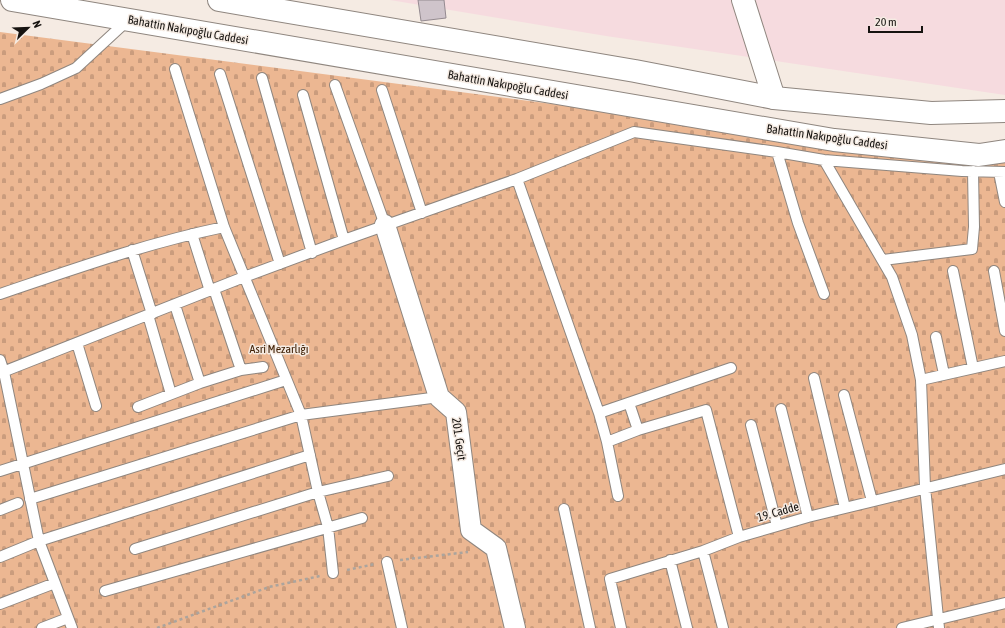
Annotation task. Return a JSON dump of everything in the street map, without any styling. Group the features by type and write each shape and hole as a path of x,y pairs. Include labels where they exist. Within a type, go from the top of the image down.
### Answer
{"main road":[{"name":"Bahattin Nakıpoğlu Caddesi","path":"12,0 834,140 979,155 1005,151"},
{"path":"219,0 635,71 774,98 931,113 1005,110"},
{"path":"743,0 774,98"}],"street":[{"path":"385,225 439,397"},
{"name":"201. Geçit","path":"439,397 456,412 471,530 496,548 515,628"}],"lane":[{"path":"0,98 41,84 76,68 128,20"},
{"path":"175,69 224,227 301,415 318,492 328,527 333,573"},
{"path":"220,74 280,264"},
{"path":"262,78 312,253"},
{"path":"335,85 385,225"},
{"path":"382,90 422,213"},
{"path":"303,95 344,240"},
{"path":"2,372 244,277 385,225 517,179 634,132 824,160 1002,172 1005,202"},
{"path":"777,152 798,223 824,294"},
{"path":"824,160 892,277 912,335 921,380 925,487 939,624"},
{"path":"883,260 972,249 974,227 973,171"},
{"path":"517,179 599,413 607,442 618,496"},
{"path":"0,294 132,250 224,227"},
{"path":"192,234 240,370"},
{"path":"132,250 171,394"},
{"path":"952,271 973,368"},
{"path":"994,271 1005,331"},
{"path":"175,305 200,383"},
{"path":"936,337 944,374"},
{"path":"77,343 96,406"},
{"path":"0,360 39,541 72,628"},
{"path":"921,380 1005,361"},
{"path":"138,407 200,383 240,370 263,367"},
{"path":"599,413 732,368"},
{"path":"814,378 845,508"},
{"path":"0,471 286,380"},
{"path":"844,395 872,502"},
{"path":"30,499 301,415 439,397"},
{"path":"629,402 638,430"},
{"path":"781,409 808,517"},
{"path":"607,442 638,430 706,410 739,537"},
{"path":"752,425 777,526"},
{"path":"0,557 39,541 310,455"},
{"name":"19. Cadde","path":"621,628 610,579 703,551 739,537 808,517 872,502 925,487 1005,469"},
{"path":"135,549 318,492 388,476"},
{"path":"0,510 18,503"},
{"path":"564,509 590,628"},
{"path":"105,591 362,518"},
{"path":"703,551 723,628"},
{"path":"670,560 687,628"},
{"path":"387,562 402,628"},
{"path":"0,604 55,583"},
{"path":"902,628 939,624 1005,603"},
{"path":"42,628 68,618"}],"shaded area":[{"path":"390,0 1005,0 1005,95 606,36"}],"green space":[{"name":"Asri Mezarlığı","path":"0,32 1005,163 1005,628 0,628"}],"building":[{"path":"418,0 444,0 446,18 421,21"}]}
